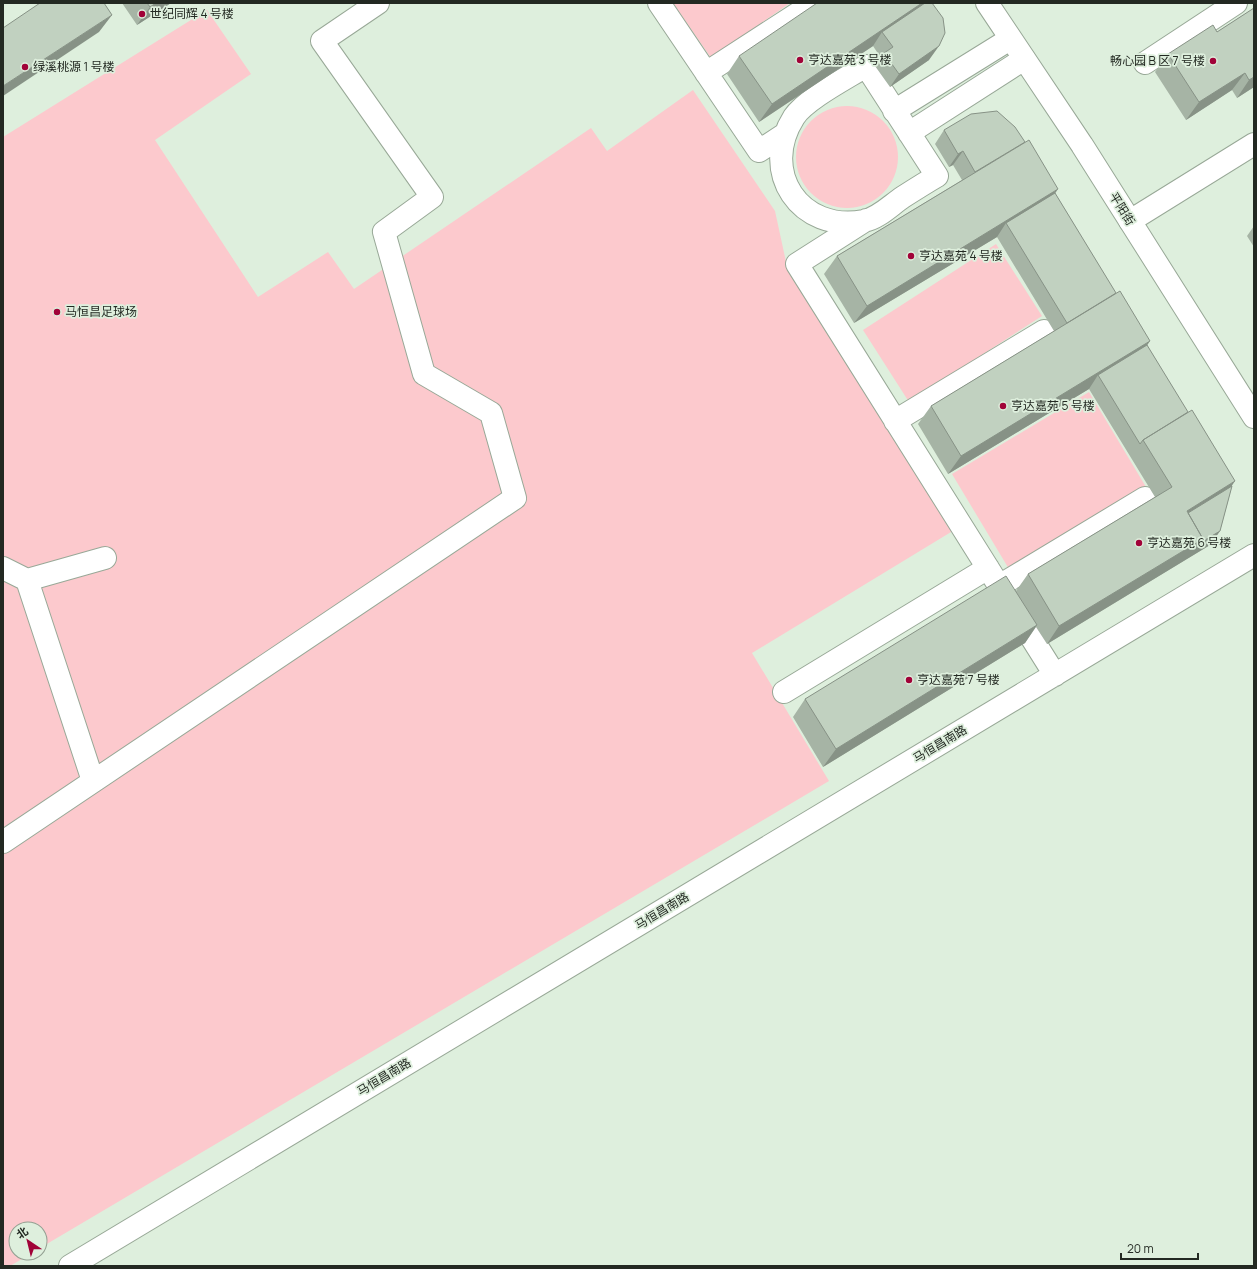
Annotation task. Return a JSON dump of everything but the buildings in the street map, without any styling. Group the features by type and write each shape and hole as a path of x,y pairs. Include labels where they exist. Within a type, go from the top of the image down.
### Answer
{"street":[{"path":"659,3 759,151 785,134"},
{"path":"706,73 814,3"},
{"name":"平阳街","path":"987,3 1130,221 1254,417"},
{"path":"1145,63 1236,3"},
{"path":"3,842 515,498 491,413 424,374 384,232 432,197 322,41 374,4"},
{"path":"894,111 1010,38"},
{"path":"909,133 1024,59"},
{"path":"866,220 845,223 824,220 806,210 791,194 783,175 780,154 785,134 795,115 811,101 866,66 936,176 885,211 866,220 797,264 1055,675"},
{"path":"1130,221 1254,144"},
{"path":"895,421 1044,331"},
{"path":"999,586 1145,498"},
{"name":"马恒昌南路","path":"70,1266 1254,555"},
{"path":"3,568 27,580 105,558"},
{"path":"784,692 988,568"},
{"path":"27,580 93,781"}],"shaded area":[{"path":"673,3 790,3 711,58"},
{"path":"207,10 251,74 155,140 258,297 328,252 354,289 591,128 607,151 693,90 775,211 788,271 956,529 752,653 829,781 48,1243 48,1221 8,1221 8,1261 18,1261 10,1266 3,1266 3,137"},
{"path":"847,106 867,110 875,114 883,121 890,129 894,137 898,157 894,177 890,185 883,193 875,200 867,204 847,208 827,204 819,200 811,193 804,185 800,177 796,157 800,137 804,129 811,121 819,114 827,110"},
{"path":"996,244 1042,316 909,402 863,330"},
{"path":"1089,392 1146,487 1009,569 952,474"}],"place":[{"name":"世纪同辉 4 号楼","path":"142,14"},
{"name":"亨达嘉苑 3 号楼","path":"800,60"},
{"name":"畅心园 B 区 7 号楼","path":"1213,61"},
{"name":"绿溪桃源 1 号楼","path":"25,67"},
{"name":"亨达嘉苑 4 号楼","path":"911,256"},
{"name":"马恒昌足球场","path":"57,312"},
{"name":"亨达嘉苑 5 号楼","path":"1003,406"},
{"name":"亨达嘉苑 6 号楼","path":"1139,543"},
{"name":"亨达嘉苑 7 号楼","path":"909,680"}]}
